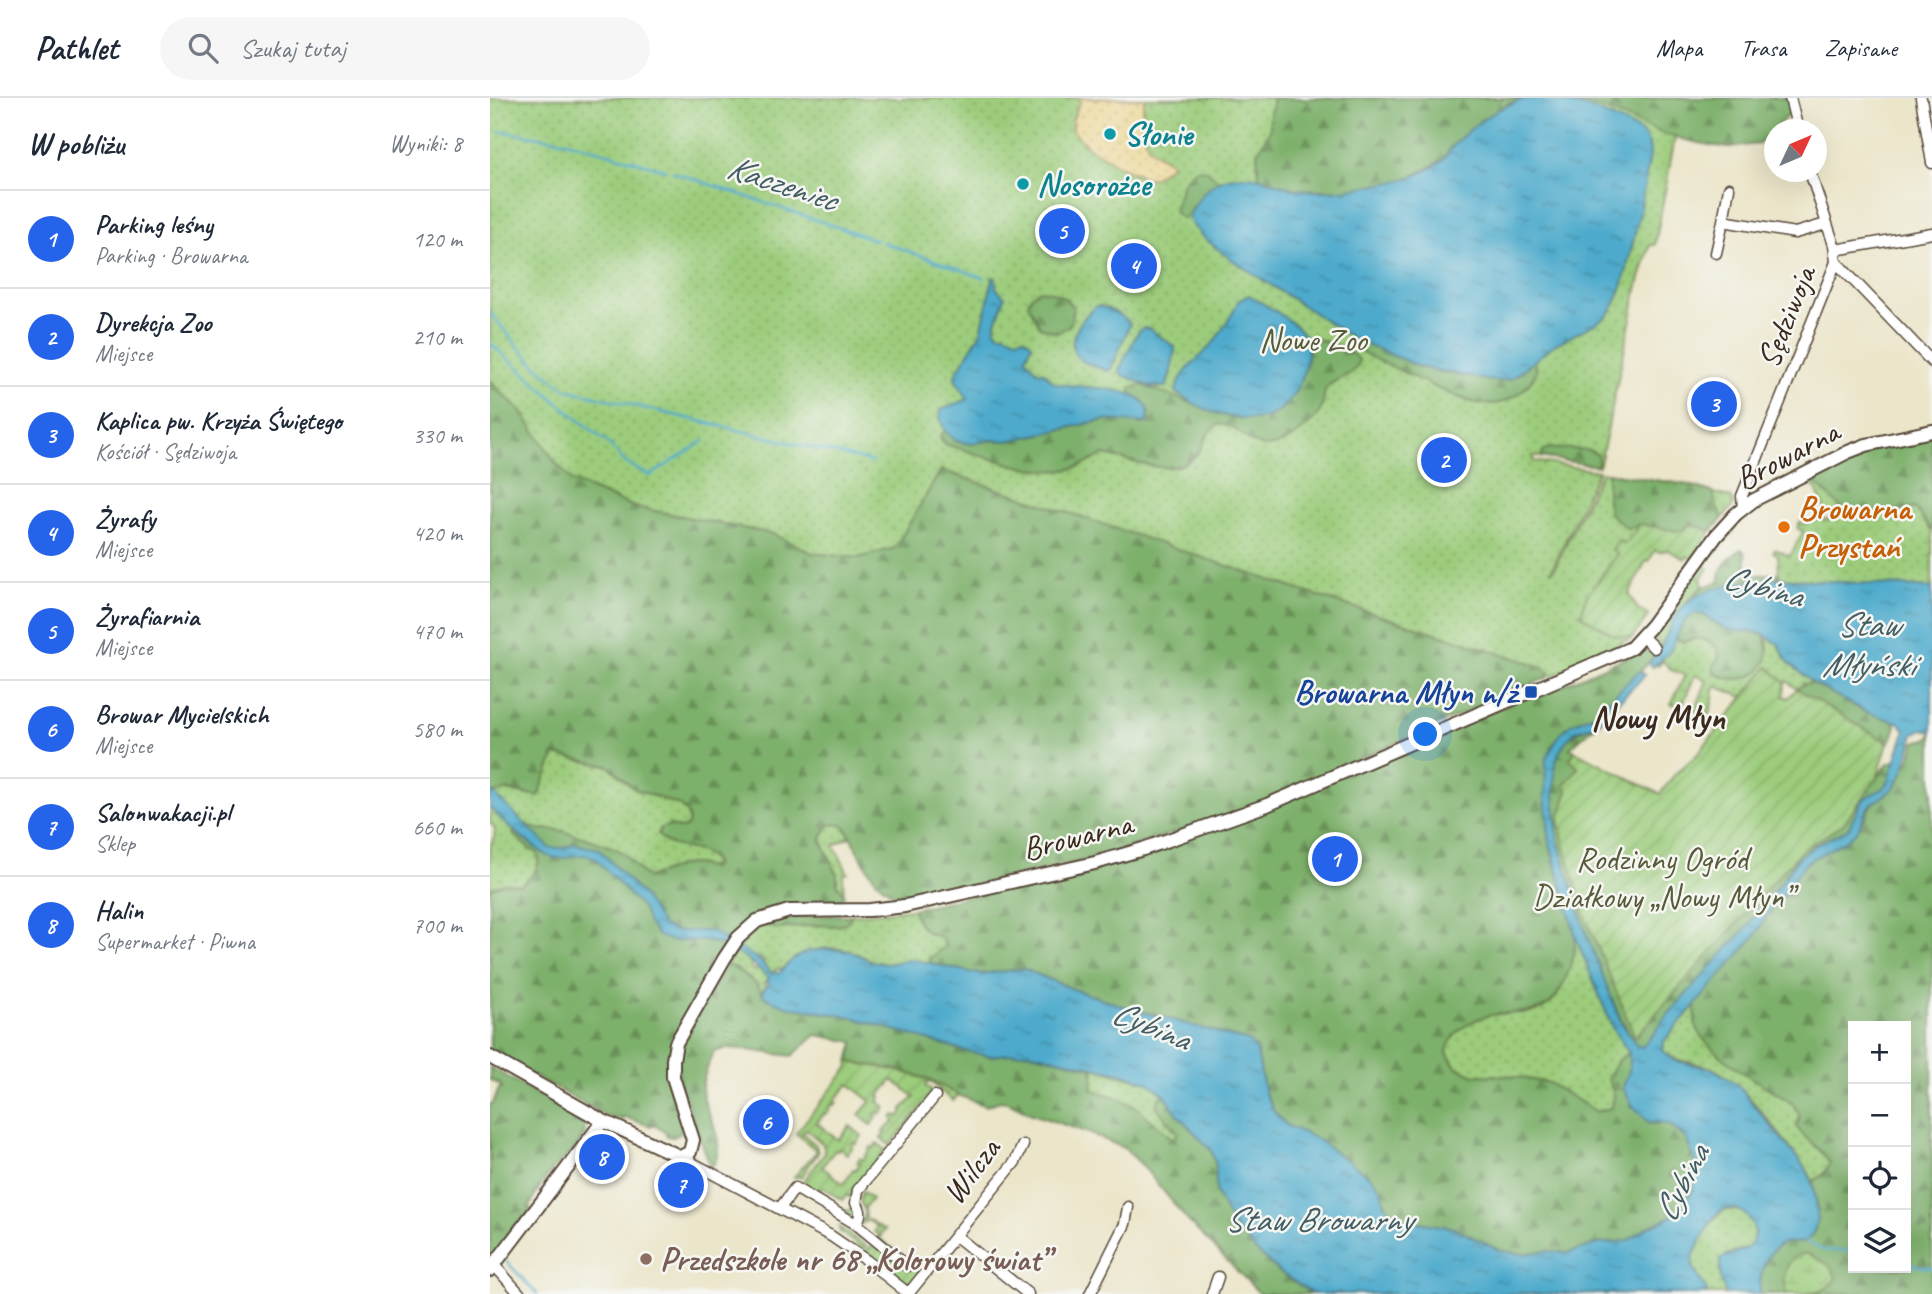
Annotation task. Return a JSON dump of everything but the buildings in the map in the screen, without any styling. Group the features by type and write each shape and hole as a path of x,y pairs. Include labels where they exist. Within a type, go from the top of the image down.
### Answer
{"street":[{"path":"1790,98 1795,119"},
{"path":"1922,98 1932,163"},
{"path":"1813,182 1835,250 1836,262 1932,362"},
{"path":"1716,253 1729,188"},
{"path":"1723,221 1796,233 1826,224"},
{"name":"Sędziwoja","path":"1835,250 1932,233"},
{"name":"Sędziwoja","path":"1743,509 1742,496 1836,262"},
{"name":"Browarna","path":"681,1157 690,1152 693,1140 673,1077 676,1043 724,958 745,931 757,921 789,911 870,910 905,906 1095,863 1152,846 1279,800 1622,652 1643,637 1716,536 1743,509 1763,494 1848,452 1932,430"},
{"path":"1643,637 1654,648"},
{"path":"490,1057 603,1121 780,1208 847,1246 908,1294"},
{"path":"856,1224 861,1216 856,1203 858,1190 935,1096"},
{"path":"520,1294 492,1267 603,1121"},
{"name":"Wilcza","path":"908,1294 1015,1162 1023,1145"},
{"path":"780,1208 795,1188 856,1224 907,1266"},
{"path":"1090,1294 1125,1224 1128,1207"},
{"path":"956,1236 1028,1294"},
{"path":"1212,1294 1218,1276"}],"green space":[{"name":"Nowe Zoo","path":"490,98 1657,98 1670,136 1675,137 1655,245 1650,245 1638,285 1600,464 1599,466 1533,456 1533,461 1598,471 1551,571 1601,472 1689,485 1732,498 1733,506 1711,531 1690,524 1625,544 1618,540 1618,553 1586,597 1632,638 1552,676 1543,667 1308,593 941,470 895,548 858,558 812,553 773,534 634,507 572,481 555,462 522,412 490,382"},
{"path":"1273,98 1528,98 1509,103 1451,147 1442,161 1403,181 1339,191 1295,189 1259,178 1257,153 1270,130"},
{"path":"1541,98 1787,98 1791,112 1784,119 1764,119 1764,139 1759,144 1726,147 1667,135 1593,106"},
{"path":"1197,169 1206,170 1219,181 1201,196 1189,217 1181,218 1174,212 1179,193 1187,177"},
{"path":"1039,290 1060,295 1071,304 1074,309 1070,325 1057,333 1040,327 1028,304 1031,296"},
{"path":"1316,339 1350,352 1359,360 1357,366 1327,387 1322,407 1304,429 1277,445 1255,444 1233,428 1219,424 1207,435 1197,454 1176,466 1152,466 1103,455 1068,470 1051,471 995,460 944,444 940,439 945,431 956,441 972,444 989,440 1008,441 1104,420 1143,424 1149,420 1147,412 1131,394 1131,388 1142,385 1233,418 1306,367 1308,342"},
{"path":"1356,340 1420,367 1459,376 1519,374 1533,361 1537,369 1529,384 1516,396 1499,403 1482,404 1453,395 1376,360 1358,348"},
{"path":"490,382 522,412 555,462 572,481 634,507 773,534 812,553 858,558 895,548 941,470 1308,593 1543,667 1548,672 1548,677 1227,816 1095,858 913,899 899,896 879,883 864,863 846,828 841,824 829,825 821,840 837,874 837,884 844,894 838,905 794,907 767,912 743,926 733,937 667,1059 669,1084 683,1123 680,1134 666,1136 667,1133 652,1124 651,1126 624,1117 623,1120 606,1116 490,1052 490,889 503,883 521,885 532,875 538,864 538,854 513,834 516,825 526,824 540,829 562,831 614,848 647,877 687,864 711,869 715,863 702,852 670,844 658,834 661,828 670,825 680,829 686,827 689,822 687,812 679,805 634,789 609,766 555,755 538,796 509,790 490,794"},
{"path":"1932,435 1932,531 1915,508 1849,515 1813,481 1825,467 1873,448"},
{"path":"1549,448 1593,452 1598,455 1598,466 1541,457 1543,451"},
{"path":"1825,467 1813,481 1835,500 1904,511 1915,508 1932,532 1932,588 1779,578 1778,555 1773,552 1775,549 1790,556 1803,532 1797,528 1800,522 1803,524 1822,518 1828,521 1832,515 1826,512 1815,487 1804,485 1766,504"},
{"path":"1607,473 1689,485 1714,493 1715,504 1723,518 1711,531 1690,524 1681,532 1640,524 1628,529 1609,513"},
{"path":"1640,524 1681,532 1690,524 1711,531 1692,559 1687,556 1685,559 1668,550 1655,550 1649,561 1646,561 1629,594 1638,609 1649,615 1632,638 1614,635 1581,615 1586,597 1618,554 1612,550 1618,540 1625,544"},
{"path":"1734,531 1704,565 1708,569 1701,578 1703,586 1688,600 1673,621 1660,650 1656,635 1667,612 1703,564"},
{"path":"1741,549 1745,553 1747,576 1779,573 1779,578 1738,584 1695,596 1702,588 1720,582 1722,568"},
{"path":"1695,613 1704,615 1725,629 1763,634 1768,653 1760,670 1739,679 1714,673 1713,666 1719,657 1717,647 1702,639 1684,642 1675,638 1686,618"},
{"path":"1763,634 1778,644 1788,662 1813,683 1804,684 1797,689 1787,681 1785,683 1768,667 1743,697 1715,686 1710,714 1705,716 1695,711 1707,680 1695,675 1682,706 1671,704 1685,675 1671,670 1663,661 1658,666 1657,664 1668,653 1675,638 1684,642 1705,640 1717,647 1719,657 1768,642"},
{"path":"1649,650 1656,654 1654,658 1595,714 1571,724 1551,747 1550,843 1575,936 1573,957 1562,986 1554,1000 1540,1009 1490,1015 1473,1021 1453,1038 1447,1053 1456,1067 1474,1075 1512,1076 1549,1083 1597,1112 1611,1108 1614,1095 1608,1078 1618,1060 1629,1053 1629,1071 1623,1088 1634,1108 1669,1124 1686,1138 1696,1165 1693,1190 1678,1213 1627,1241 1598,1244 1568,1253 1545,1251 1523,1254 1500,1251 1454,1228 1405,1220 1393,1214 1385,1204 1381,1189 1315,1138 1286,1125 1275,1113 1265,1093 1256,1048 1248,1041 1129,1008 1024,969 979,974 933,965 929,959 945,946 944,942 923,929 913,909 1098,866"},
{"name":"Rodzinny Ogród Działkowy „Nowy Młyn”","path":"1768,667 1785,683 1784,696 1788,698 1797,689 1888,743 1877,778 1843,824 1802,850 1635,1037 1584,914 1563,840 1559,819 1568,791 1564,786 1579,767 1570,759 1575,751 1660,794 1676,773 1696,756"},
{"path":"1813,683 1866,712 1892,719 1896,726 1891,740 1888,743 1797,689 1804,684"},
{"path":"1596,725 1570,748 1575,751 1570,759 1579,767 1564,786 1568,791 1559,819 1584,914 1802,850 1843,824 1888,763 1897,760 1888,783 1861,803 1849,827 1820,842 1798,858 1749,925 1642,1047 1637,1046 1626,1028 1600,972 1556,833 1553,783 1559,752 1574,734"},
{"path":"1932,734 1932,1294 1760,1294 1762,1271 1773,1250 1786,1242 1803,1243 1818,1210 1813,1181 1823,1175 1830,1163 1797,1127 1800,1115 1792,1103 1753,1079 1711,1047 1695,1023 1695,1004 1756,935 1770,910 1790,888 1807,862 1865,818 1874,803 1892,789 1906,762 1909,763 1915,742 1927,739"},
{"path":"555,755 609,766 634,789 679,805 687,812 689,822 686,827 661,828 658,834 670,844 704,853 712,858 714,867 674,868 659,876 647,877 637,870 627,856 547,829 536,831 526,824 516,825 528,848 538,854 535,872 521,885 503,883 490,889 490,845 495,829 490,822 490,794 509,790 526,795"},
{"path":"834,824 844,827 850,837 834,845 848,873 843,875 844,894 837,884 837,874 821,840 826,826"},
{"path":"913,909 928,933 937,935 945,943 946,946 929,958 933,965 912,959 885,964 850,951 830,948 804,954 781,970 778,968 773,974 762,964 764,961 760,958 746,958 752,963 751,968 755,971 758,968 769,978 764,984 766,987 763,995 747,977 726,965 748,936 763,925 778,929 838,926 852,915"},
{"path":"852,915 846,923 838,926 778,929 763,925 796,918"},
{"path":"1576,938 1613,1029 1629,1053 1618,1060 1611,1108 1597,1112 1549,1083 1512,1076 1474,1075 1456,1067 1447,1053 1448,1045 1457,1031 1478,1019 1505,1013 1535,1011 1553,1000 1567,975"},
{"path":"726,965 735,968 755,983 763,995 789,1007 851,1017 990,1056 1028,1052 1093,1068 1093,1090 1135,1106 1173,1139 1178,1133 1156,1106 1159,1098 1165,1095 1178,1115 1211,1150 1216,1165 1216,1193 1278,1271 1313,1294 1260,1294 1189,1222 1142,1165 1124,1148 1032,1114 1008,1102 1000,1101 986,1106 931,1080 894,1069 849,1062 854,1042 816,1035 792,1056 730,1048 714,1051 702,1088 717,1138 716,1158 711,1168 679,1081 678,1062 684,1039"},
{"path":"1695,1004 1696,1025 1711,1047 1738,1069 1792,1103 1800,1115 1797,1127 1830,1163 1823,1175 1813,1181 1764,1115 1727,1077 1707,1066 1675,1058 1663,1051 1664,1041"},
{"path":"849,1062 918,1077 944,1088 958,1095 953,1101 932,1083 926,1083 932,1095 890,1145 881,1138 885,1133 883,1132 895,1121 892,1118 895,1115 899,1117 902,1109 915,1097 893,1080 879,1096 881,1098 878,1101 886,1107 880,1114 875,1114 877,1117 871,1125 859,1115 871,1101 849,1084 835,1100 837,1102 834,1106 832,1104 827,1114 817,1123 838,1140 850,1126 862,1136 856,1144 851,1144 853,1147 847,1154 840,1148 835,1150 822,1167 844,1184 853,1169 860,1164 857,1162 860,1158 863,1160 871,1147 877,1143 886,1150 854,1189 851,1198 847,1195 842,1200 822,1187 816,1194 843,1211 855,1209 858,1213 853,1218 802,1188 802,1183 825,1153 823,1144 806,1129 802,1133 816,1145 818,1153 801,1177 794,1177 817,1151 796,1133 848,1068"},
{"path":"490,1067 581,1119 585,1131 576,1148 543,1183 529,1208 531,1209 490,1263 490,1104 501,1085 490,1080"},
{"path":"1093,1068 1147,1082 1165,1095 1159,1098 1166,1120 1178,1133 1177,1137 1170,1137 1135,1106 1093,1090"},
{"path":"862,1191 872,1199 865,1207 866,1218 885,1230 879,1238 906,1259 910,1255 925,1267 913,1282 905,1282 840,1232 839,1227 870,1249 879,1235 874,1232 877,1226 867,1220 862,1224 865,1211 860,1202"},
{"path":"1726,1210 1746,1214 1753,1227 1754,1236 1746,1248 1726,1255 1719,1270 1726,1294 1706,1294 1694,1268 1693,1259 1709,1225"},
{"path":"1807,1253 1829,1265 1836,1277 1833,1283 1823,1290 1788,1294 1785,1274 1789,1263"}],"sand":[{"name":"Słonie","path":"1079,98 1145,98 1142,119 1145,140 1153,151 1172,164 1153,178 1146,178 1088,147 1072,130"}],"water":[{"path":"1528,98 1550,99 1593,109 1635,128 1644,135 1649,144 1650,155 1623,284 1613,308 1595,324 1554,345 1511,379 1486,380 1420,367 1356,340 1229,258 1203,237 1191,223 1189,217 1201,196 1208,188 1226,178 1248,176 1296,189 1330,191 1385,184 1420,174 1442,160 1478,123 1507,106"},
{"path":"993,277 996,278 996,288 1005,297 995,330 999,334 1017,339 1024,337 1032,344 1026,358 1037,371 1044,372 1056,383 1129,394 1141,400 1148,410 1147,423 1104,420 1008,441 989,440 971,444 956,441 945,431 940,418 941,410 968,399 955,375 981,332"},
{"path":"1249,295 1298,328 1307,341 1308,350 1302,378 1296,391 1275,413 1251,419 1217,413 1176,392 1182,377 1216,339 1238,301"},
{"path":"1096,306 1114,312 1130,324 1108,371 1081,360 1073,347 1080,324"},
{"path":"1143,328 1150,329 1175,347 1166,387 1152,387 1122,375 1119,370 1138,332"},
{"name":"Staw Browarny","path":"1779,578 1932,588 1932,732 1922,729 1914,734 1904,771 1893,789 1868,807 1858,830 1847,840 1807,862 1790,888 1770,910 1756,935 1664,1041 1663,1051 1673,1060 1713,1069 1737,1084 1810,1177 1817,1207 1815,1227 1805,1241 1784,1243 1767,1258 1762,1272 1760,1294 1726,1294 1721,1282 1720,1260 1750,1245 1754,1234 1746,1215 1733,1209 1725,1209 1715,1216 1708,1226 1694,1256 1693,1266 1707,1290 1706,1294 1313,1294 1278,1271 1232,1224 1216,1193 1216,1165 1211,1150 1178,1115 1165,1095 1147,1082 1124,1074 1028,1052 990,1056 961,1050 851,1017 789,1007 768,999 763,995 763,990 769,983 769,978 746,958 720,944 672,941 658,936 648,923 643,909 594,857 551,857 528,842 490,808 490,790 550,848 565,848 573,844 599,849 643,896 663,926 674,931 711,931 758,959 772,974 778,974 794,958 809,951 828,949 850,951 871,961 887,964 911,959 979,974 1024,969 1129,1008 1248,1041 1256,1048 1265,1093 1275,1113 1286,1125 1315,1138 1372,1178 1381,1189 1385,1204 1393,1214 1405,1220 1454,1228 1501,1251 1523,1254 1545,1251 1568,1253 1598,1244 1627,1241 1678,1213 1693,1190 1696,1165 1686,1138 1669,1124 1649,1122 1634,1108 1623,1088 1629,1071 1629,1053 1613,1029 1576,938 1550,843 1545,798 1546,758 1560,734 1571,724 1595,714 1636,674 1641,671 1645,675 1596,725 1576,731 1566,741 1555,765 1554,796 1558,841 1586,933 1621,1022 1637,1046 1642,1047 1749,925 1798,858 1820,842 1849,827 1866,797 1883,789 1888,783 1905,731 1900,723 1866,712 1813,683 1788,662 1778,644 1763,634 1725,629 1704,615 1695,613 1690,617 1682,625 1668,653 1653,667 1649,663 1681,608 1692,599 1719,587"}],"waterway":[{"name":"Kaczeniec","path":"499,131 566,141 666,170"},
{"name":"Kaczeniec","path":"673,172 876,240"},
{"name":"Kaczeniec","path":"882,242 984,278"},
{"path":"490,312 537,366 569,390 872,462"},
{"path":"490,343 608,443 626,463 650,476 704,441"},
{"path":"1803,1240 1823,1250 1848,1251"},
{"path":"506,1261 537,1294"},
{"path":"1911,1265 1932,1268"}],"place":[{"name":"Słonie","path":"1110,134"},
{"name":"Nosorożce","path":"1023,184"},
{"name":"Żyrafiarnia","path":"1062,231"},
{"name":"Żyrafy","path":"1134,266"},
{"name":"Kaplica pw. Krzyża Świętego","path":"1714,404"},
{"name":"Dyrekcja Zoo","path":"1444,460"},
{"name":"Browarna Przystań","path":"1784,527"},
{"name":"Browarna Młyn n/ż","path":"1531,692"},
{"name":"Parking leśny","path":"1335,859"},
{"name":"Browar Mycielskich","path":"766,1122"},
{"name":"Halin","path":"602,1157"},
{"name":"Salonwakacji.pl","path":"681,1185"},
{"name":"Przedszkole nr 68 „Kolorowy świat”","path":"646,1259"}],"district":[{"name":"Nowy Młyn","path":"1658,717"}],"water label":[{"name":"Cybina","path":"1763,586"},
{"name":"Staw Młyński","path":"1868,644"},
{"name":"Cybina","path":"1151,1025"},
{"name":"Cybina","path":"1681,1183"}]}
